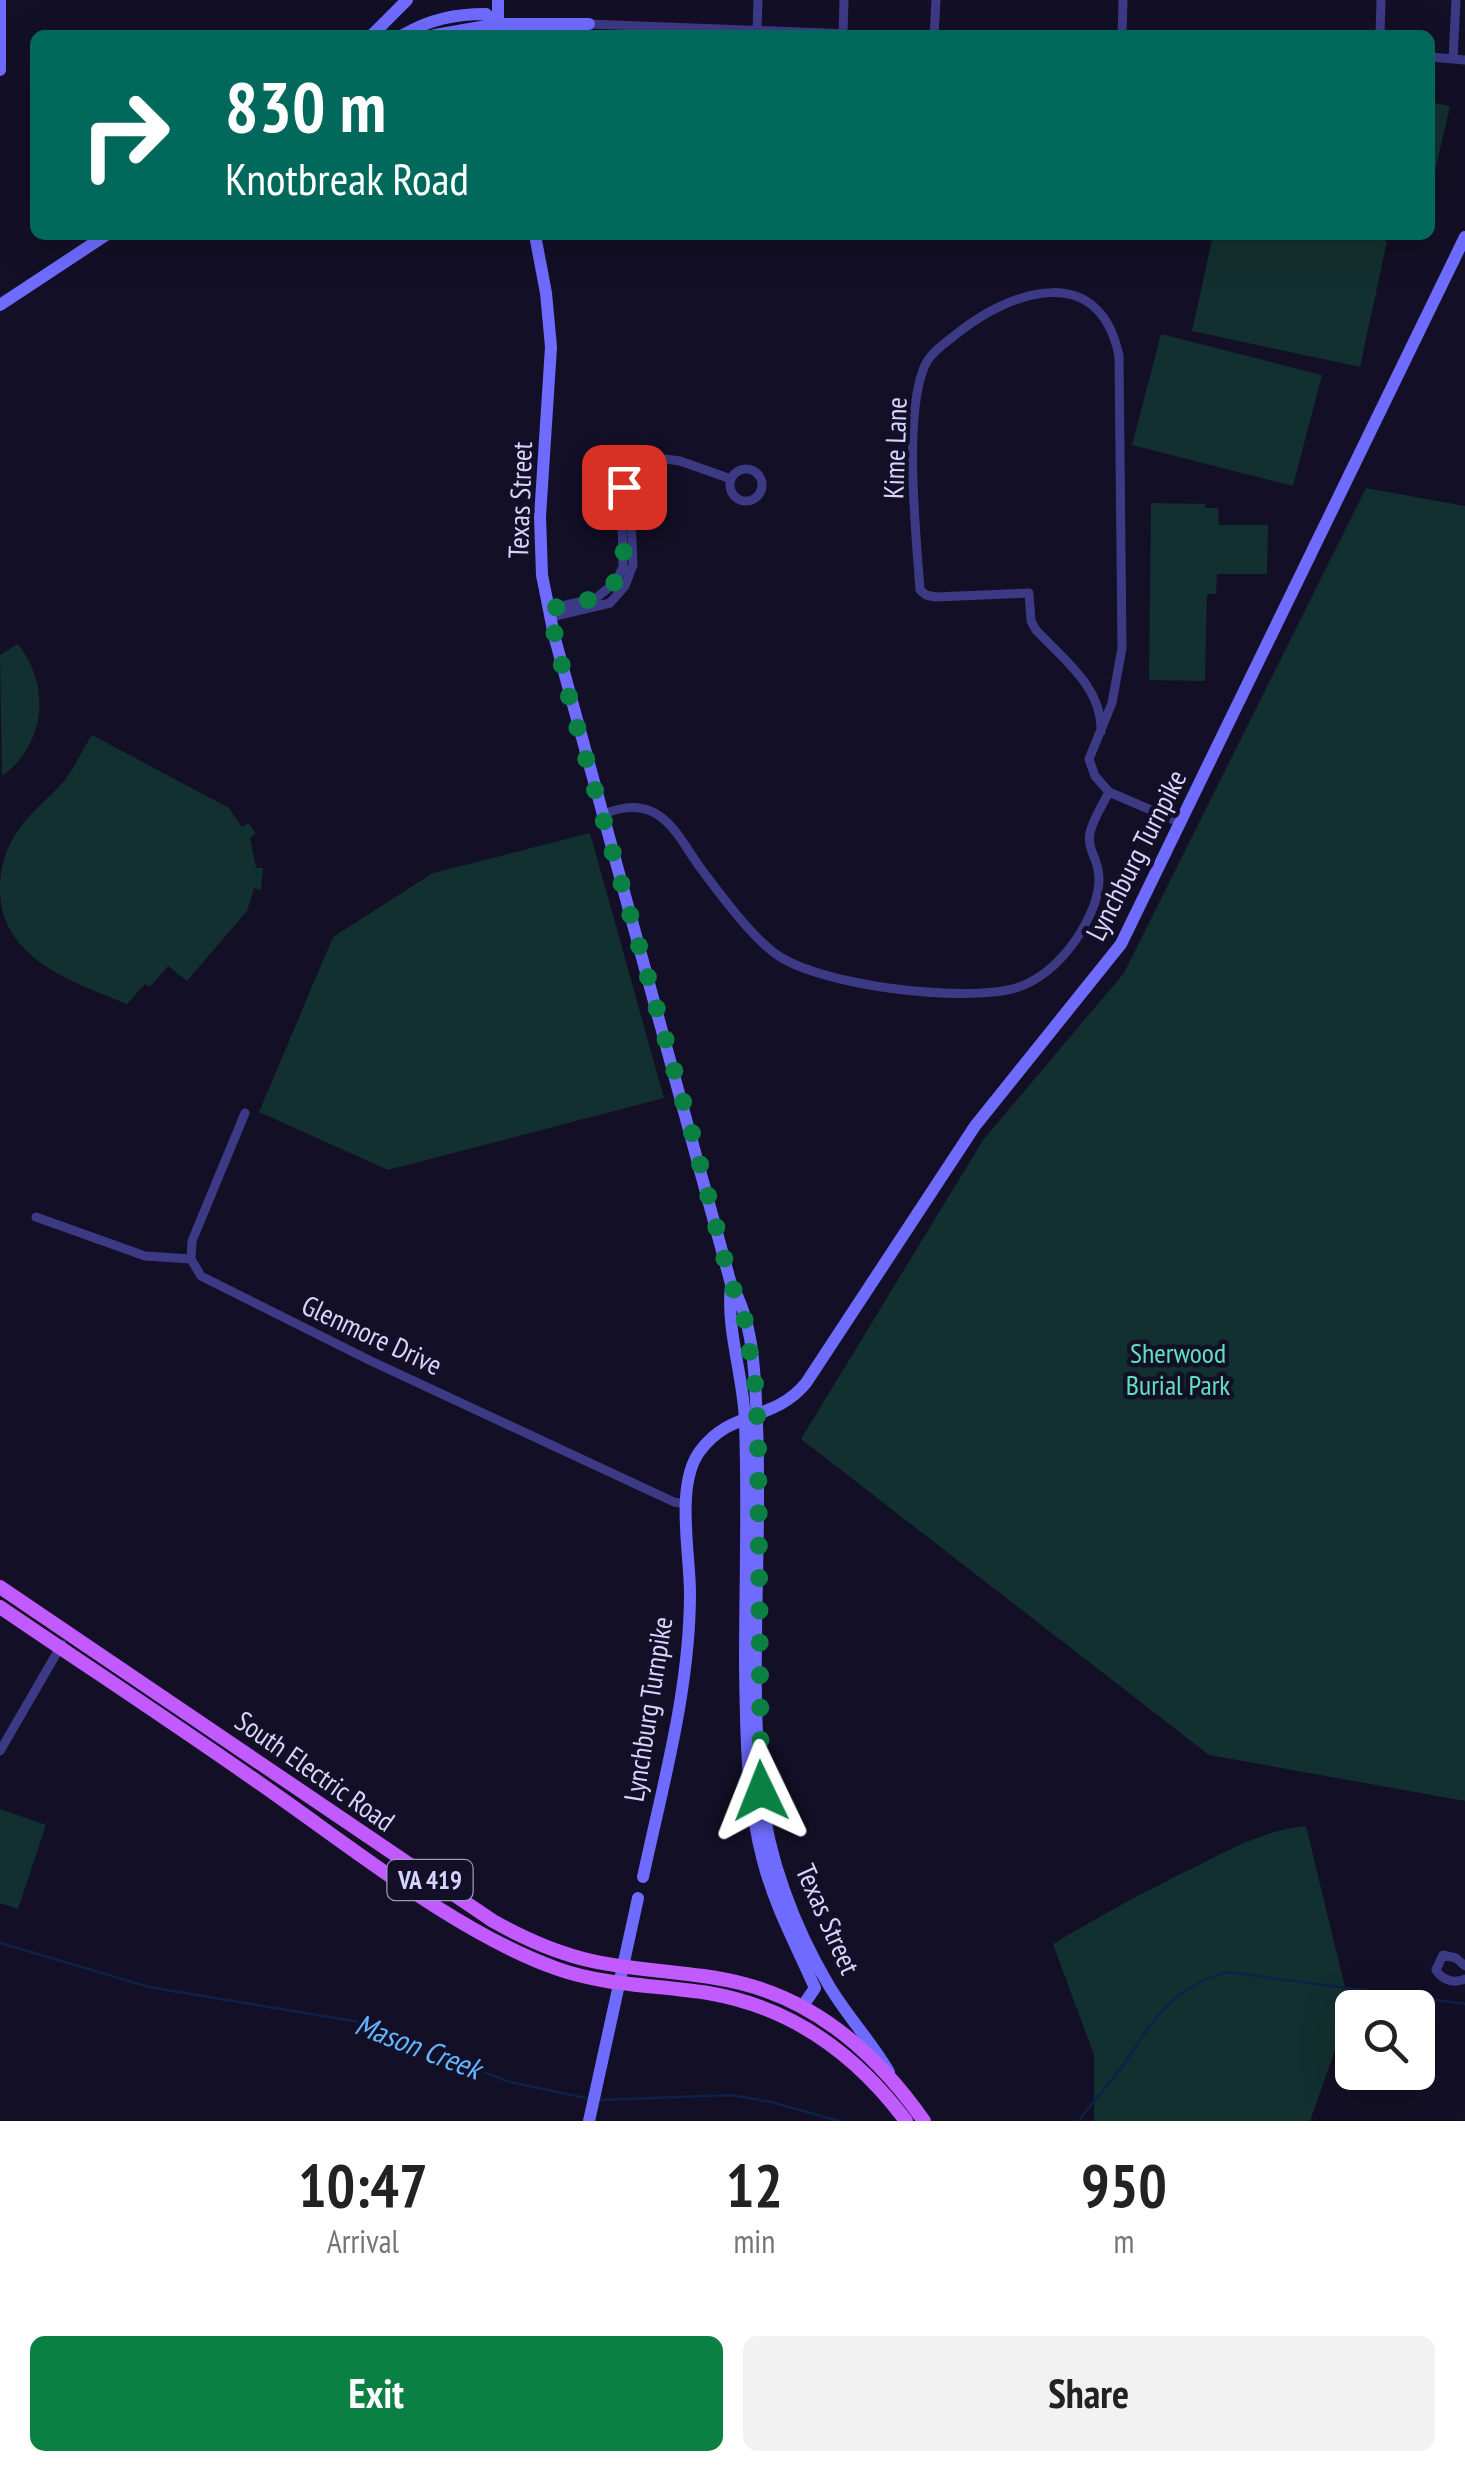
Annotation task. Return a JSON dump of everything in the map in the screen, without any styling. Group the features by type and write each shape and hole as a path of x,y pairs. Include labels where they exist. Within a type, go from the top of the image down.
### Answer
{"main road":[{"path":"0,0 0,70"},
{"path":"377,30 407,0"},
{"path":"498,0 498,29"},
{"path":"413,30 455,15 486,14 498,29"},
{"path":"498,29 589,24"},
{"name":"Lynchburg Turnpike","path":"642,1877 685,1666 690,1598 686,1504 693,1463 715,1436 737,1428 751,1416 786,1404 806,1383 974,1126 1107,966 1140,910 1465,237"},
{"path":"2,299 98,240"},
{"name":"Texas Street","path":"535,240 546,293 550,348 540,517 542,574 601,814 731,1284 743,1310 751,1416 758,1725 765,1818 784,1890 814,1960 895,2082"},
{"name":"Texas Street","path":"751,1416 748,1771 755,1825 772,1890 815,1988 802,2006"},
{"name":"South Electric Road","path":"0,1587 492,1921 560,1952 744,1984 802,2006 848,2036 895,2082 912,2117"},
{"name":"South Electric Road","path":"0,1607 372,1863 481,1933 564,1971 722,1996 788,2018 831,2043 912,2117"},
{"path":"589,2121 638,1898"}],"street":[{"path":"589,24 757,30 758,0"},
{"path":"843,30 844,0"},
{"path":"934,30 936,0"},
{"path":"1122,30 1123,0"},
{"path":"1380,30 1381,0"},
{"path":"1456,0 1459,59"},
{"name":"Kime Lane","path":"1101,732 1102,712 1094,696 1036,630 1029,592 935,597 920,590 914,466 922,372 930,356 970,324 1006,303 1041,293 1068,293 1089,300 1108,323 1119,356 1123,633 1120,669 1101,732 1089,758 1095,776 1109,792"},
{"path":"550,613 610,603 625,586 632,564 632,455 680,461 732,479"},
{"path":"601,814 620,807 636,808 652,812 666,822 701,870 770,950 786,961 811,972 914,991 983,994 1016,988 1046,973 1076,939 1097,897 1100,882 1090,830 1109,792 1181,823"},
{"path":"36,1217 145,1256 191,1259 192,1241 245,1113"},
{"name":"Glenmore Drive","path":"191,1259 208,1282 674,1502 686,1504"},
{"path":"0,1751 69,1634"},
{"path":"1465,1966 1456,1958 1442,1956 1436,1970 1444,1978 1458,1982 1465,1979"}],"green space":[{"path":"1435,103 1450,106 1435,171"},
{"path":"1212,240 1387,241 1360,367 1192,331"},
{"path":"1161,334 1322,375 1293,486 1132,445"},
{"name":"Sherwood Burial Park","path":"1366,488 1465,506 1465,1801 1209,1755 801,1439 983,1140 1124,973"},
{"path":"1151,503 1205,504 1205,508 1218,508 1219,525 1268,525 1267,574 1217,574 1216,594 1207,594 1205,681 1149,680"},
{"path":"18,644 36,678 39,714 28,748 2,776 0,655"},
{"path":"92,735 229,808 242,827 248,823 256,833 250,838 256,868 263,868 261,890 254,888 247,911 187,981 168,966 150,987 145,984 127,1004 84,987 43,964 12,933 3,913 1,874 13,839 64,781"},
{"path":"590,833 664,1098 388,1170 259,1112 333,937 433,873"},
{"path":"0,1809 46,1825 18,1909 0,1903"},
{"path":"1306,1826 1346,1990 1335,1990 1335,2050 1310,2121 1094,2121 1094,2055 1053,1944 1236,1846 1277,1831"}],"waterway":[{"name":"Mason Creek","path":"0,1943 149,1987 354,2021 510,2082 586,2098"},
{"name":"Mason Creek","path":"1079,2121 1163,2010 1190,1988 1228,1972 1465,2004"},
{"name":"Mason Creek","path":"599,2100 732,2095 839,2121"}],"route":[{"path":"624,487 623,567 616,582 596,598 549,609 571,705 731,1284 743,1310 750,1348 758,1436 761,1791"}]}
